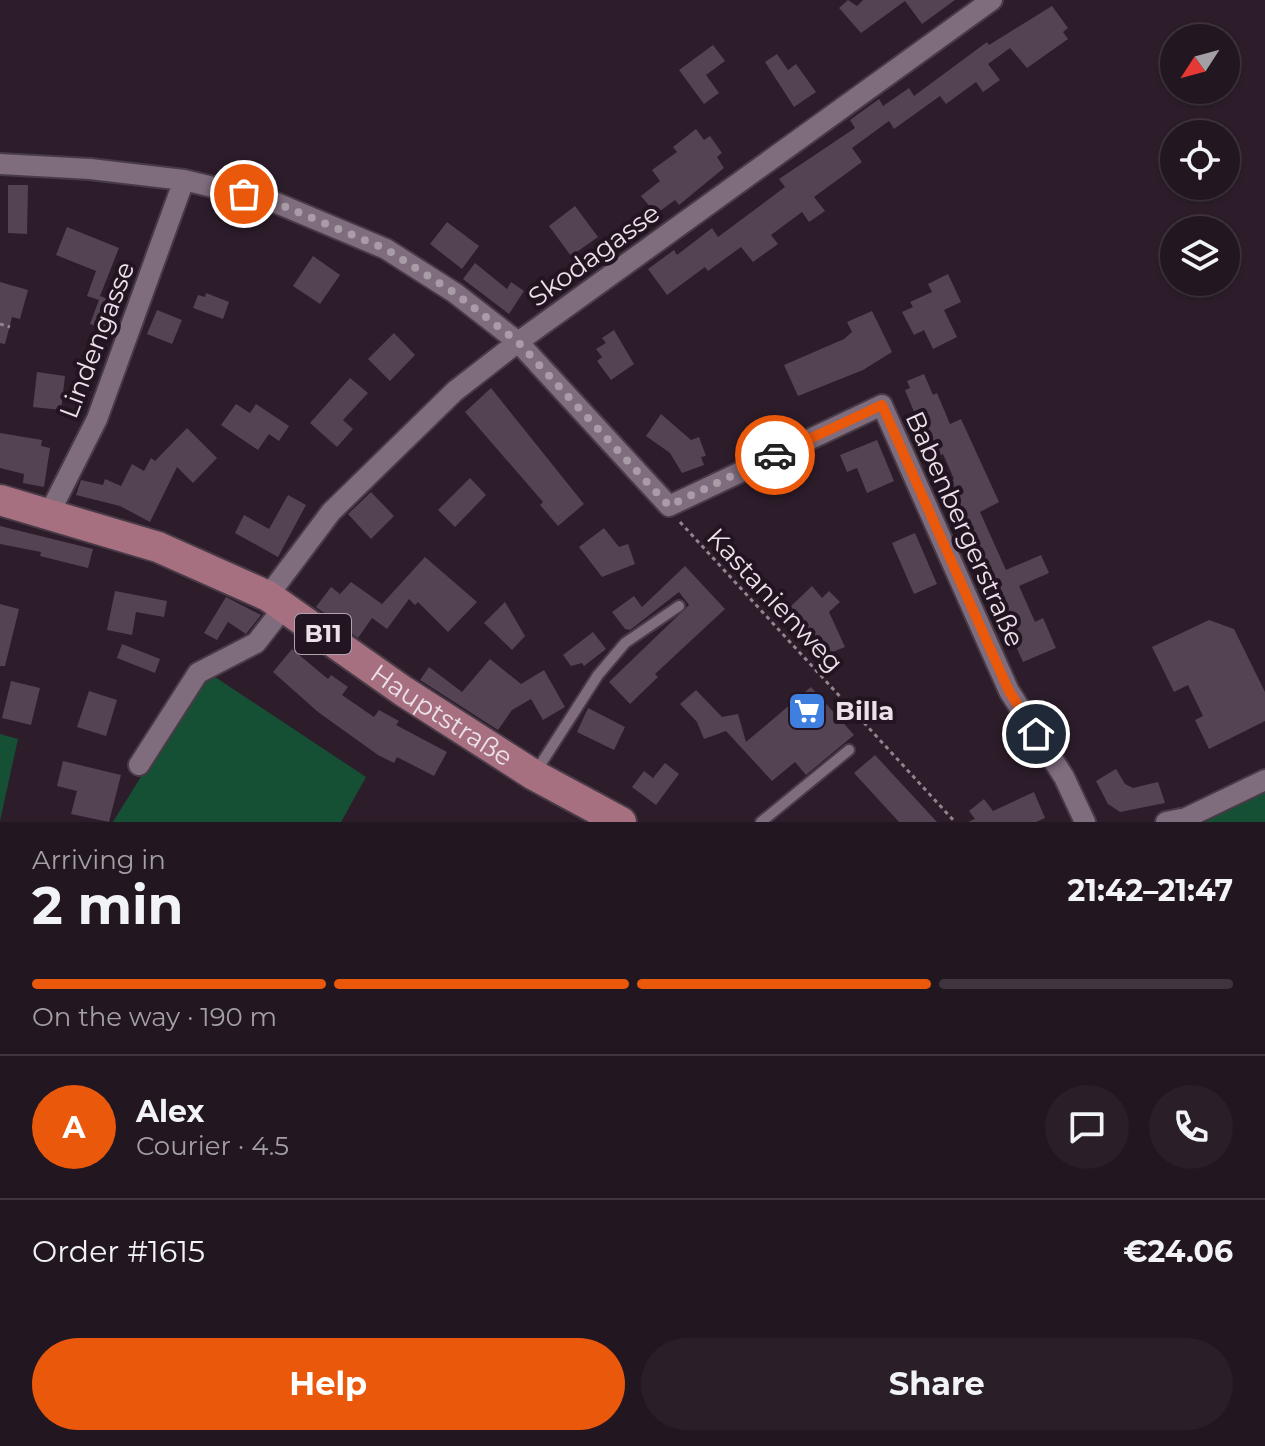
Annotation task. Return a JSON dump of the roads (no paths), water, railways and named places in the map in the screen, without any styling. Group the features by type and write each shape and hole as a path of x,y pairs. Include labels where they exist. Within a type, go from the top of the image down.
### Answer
{"main road":[{"name":"Hauptstraße","path":"0,500 158,547 276,602 403,691 534,775 621,822"}],"street":[{"name":"Skodagasse","path":"139,765 198,673 256,643 276,602 331,512 455,391 518,342 992,0"},
{"path":"0,164 90,169 184,180 274,202 386,249 455,293 518,342"},
{"name":"Lindengasse","path":"49,514 97,419 184,180"},
{"name":"Babenbergerstraße","path":"518,342 669,506 882,405 1009,691 1064,777 1085,822"},
{"path":"1166,822 1186,818 1265,780"}],"lane":[{"path":"534,775 598,675 625,643 679,606"},
{"path":"761,822 849,750"}],"place":[{"name":"Billa","path":"807,711"}]}
